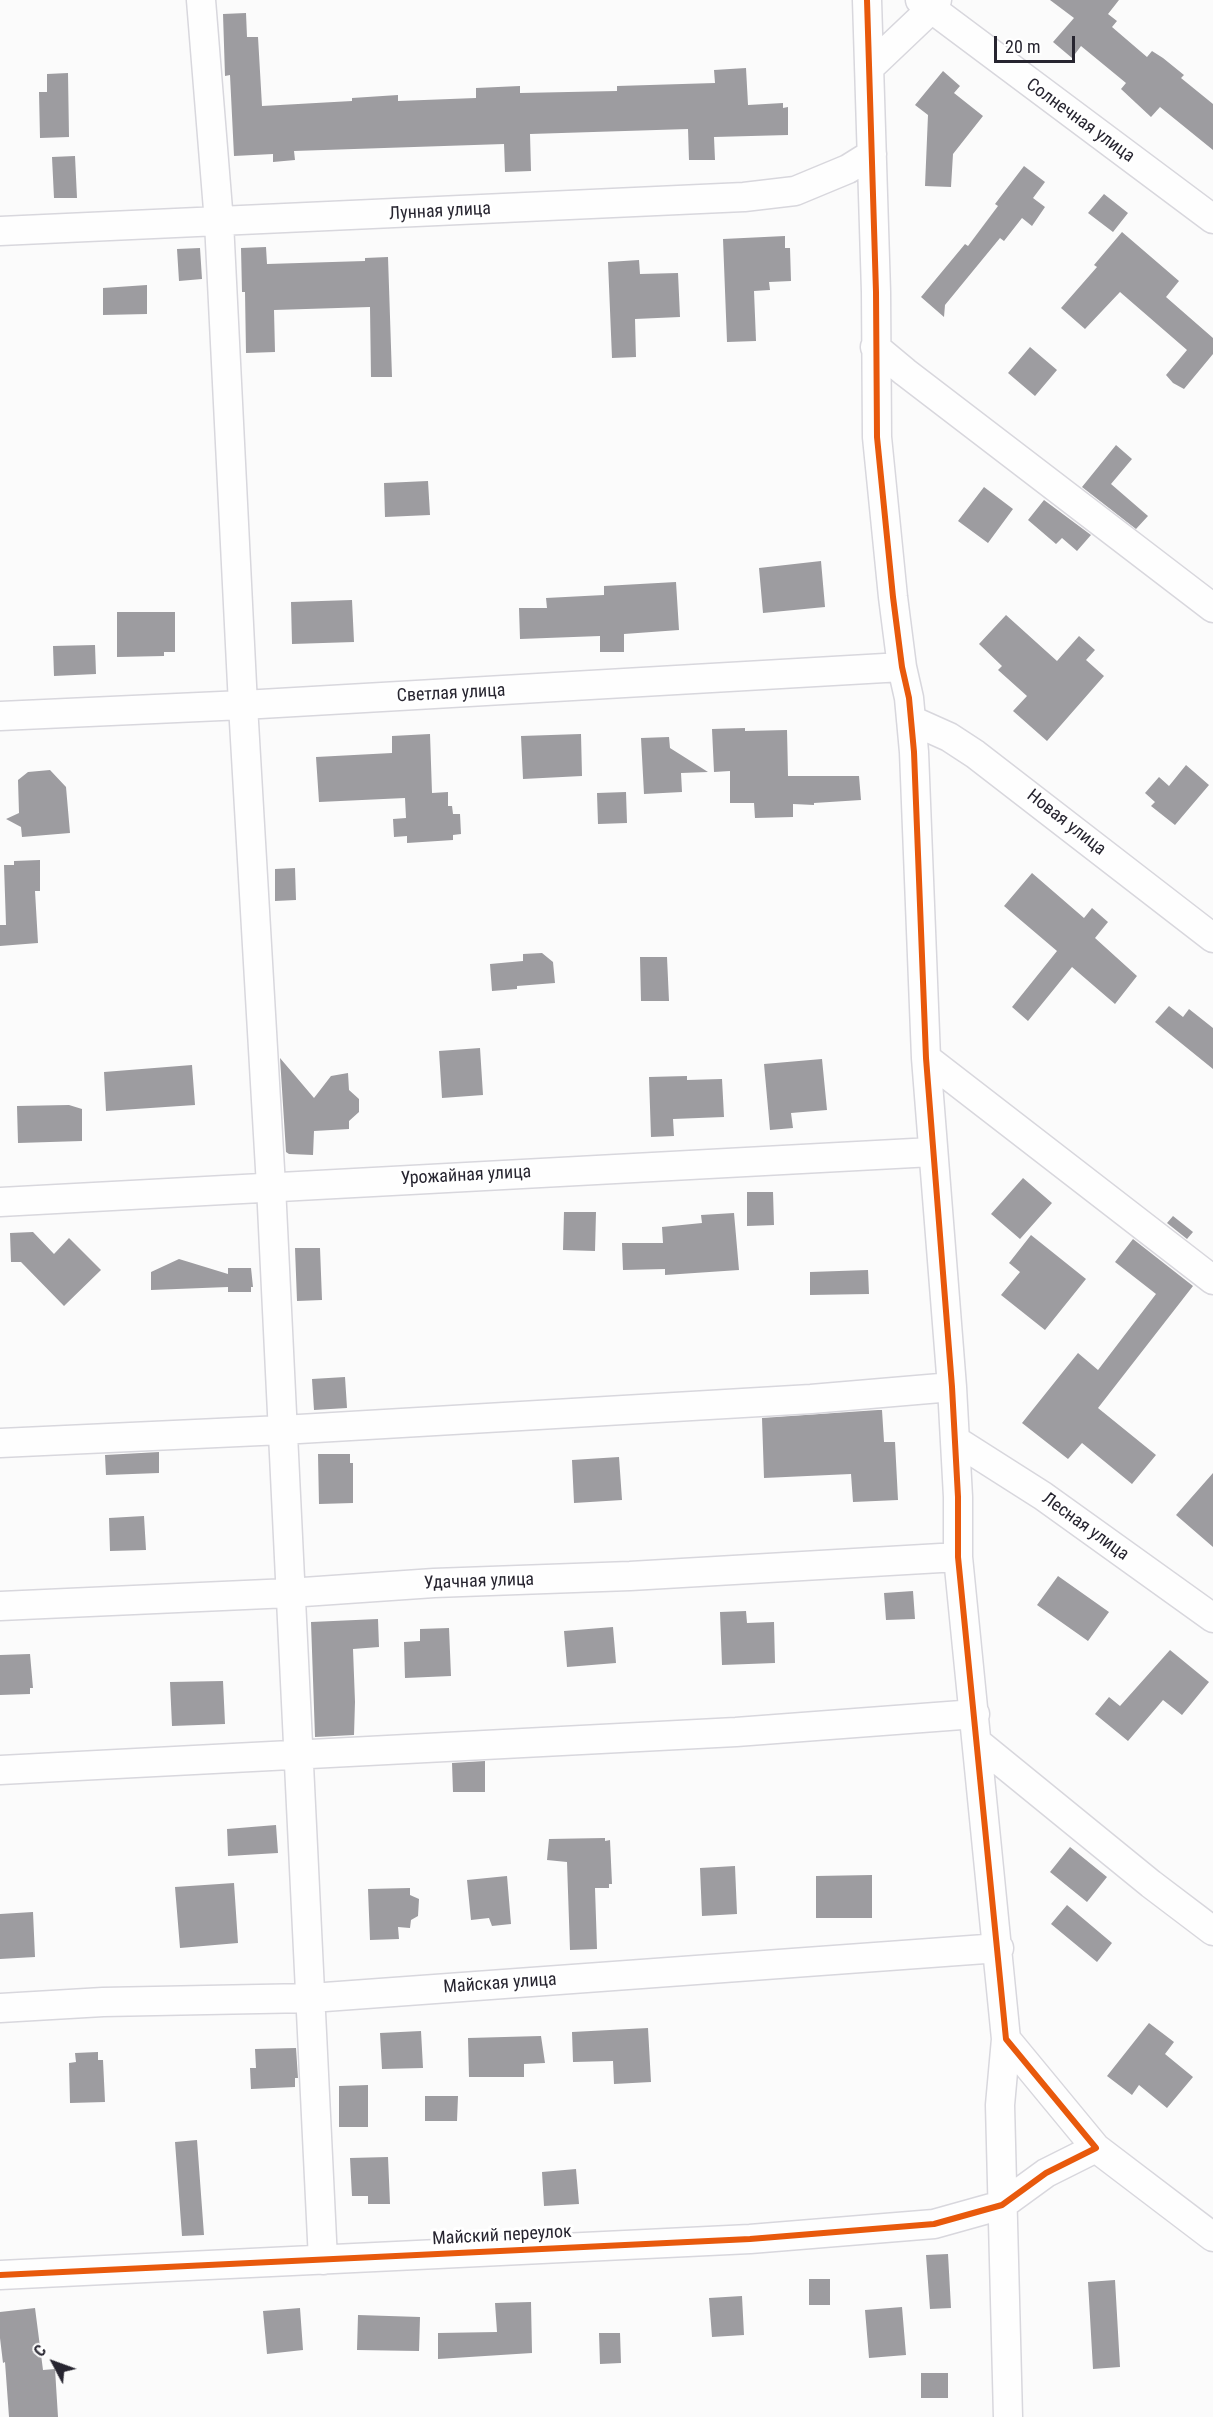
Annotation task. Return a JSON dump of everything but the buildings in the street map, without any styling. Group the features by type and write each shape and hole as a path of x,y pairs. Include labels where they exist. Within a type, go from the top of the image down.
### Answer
{"street":[{"path":"201,0 219,222 243,705 271,1186 322,2260"},
{"path":"867,0 877,437 883,514 911,720 926,1058 952,1387 958,1557 999,1948 1006,2039 1001,2081 1008,2417"},
{"path":"870,67 929,3"},
{"name":"Солнечная улица","path":"929,3 1213,219"},
{"name":"Лунная улица","path":"0,231 776,194 795,191 848,169 872,154"},
{"path":"875,347 1213,608"},
{"name":"Светлая улица","path":"0,716 243,705 902,667"},
{"name":"Новая улица","path":"911,720 949,736 975,754 1213,938"},
{"path":"926,1058 1213,1280"},
{"name":"Урожайная улица","path":"0,1202 932,1152"},
{"path":"0,1443 282,1430 811,1399 952,1387"},
{"name":"Лесная улица","path":"955,1440 1043,1496 1213,1618"},
{"name":"Удачная улица","path":"0,1606 958,1557"},
{"path":"0,1770 724,1732 975,1714"},
{"path":"978,1743 1151,1884 1213,1931"},
{"name":"Майская улица","path":"0,2008 103,2002 311,1998 999,1948"},
{"path":"1006,2039 1096,2148 1213,2237"},
{"name":"Майский переулок","path":"0,2275 750,2239 934,2224 1002,2205 1046,2173 1096,2148"}],"cycle path":[{"path":"0,2275 750,2239 934,2224 1002,2205 1046,2173 1096,2148 1006,2039 958,1557 958,1497 952,1387 926,1058 914,752 909,698 902,667 893,597 877,437 876,292 867,0"}]}
